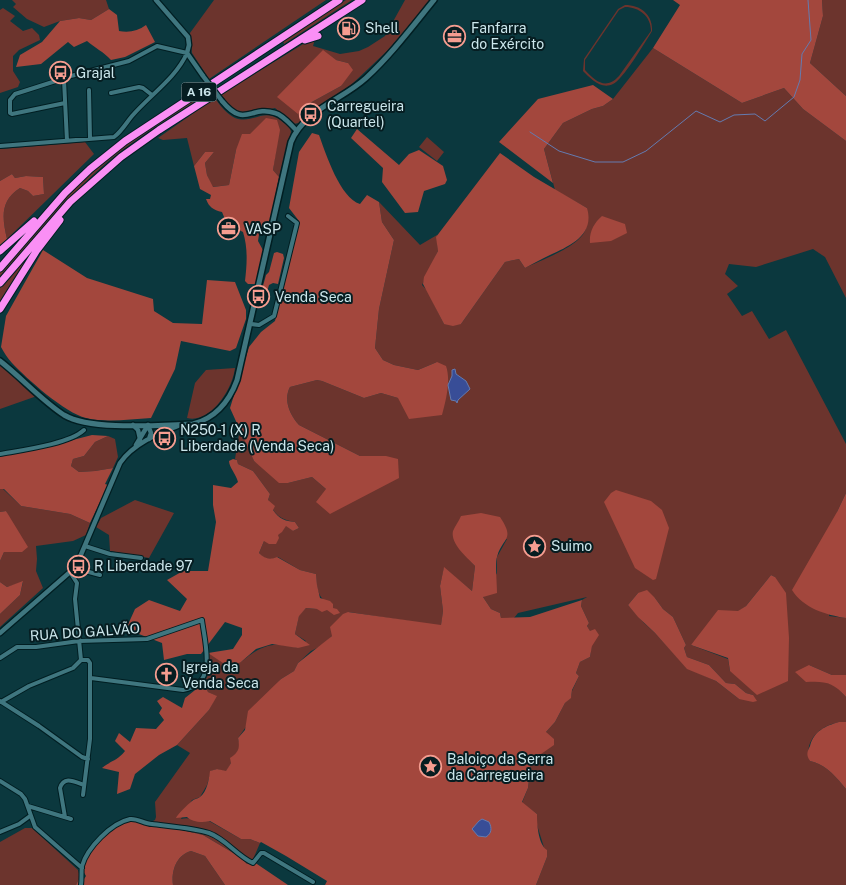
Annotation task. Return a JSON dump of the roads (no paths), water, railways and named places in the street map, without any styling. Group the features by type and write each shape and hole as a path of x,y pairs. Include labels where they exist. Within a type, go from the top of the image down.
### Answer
{"highway":[{"name":"A 16","path":"0,251 21,234 47,207 90,169 125,141 337,0"},
{"name":"A 16","path":"0,283 60,214 92,182 121,157 159,130 362,0"},
{"path":"288,46 296,45 318,36"},
{"name":"A 16","path":"0,310 44,241 92,182"},
{"name":"A 16","path":"0,268 65,192"}],"main road":[{"path":"0,359 49,404 72,419 89,424 182,424 201,422 214,415 224,406 232,394 237,380 291,142 296,130 306,120 355,88 368,76 434,0"}],"street":[{"path":"0,146 114,137 175,72 183,62 190,46 188,37 156,0"},
{"path":"66,103 10,113 10,100 12,96 128,61 157,46 187,53 229,110 239,115 268,111 275,113 280,115 296,130"},
{"path":"64,79 67,141"},
{"path":"112,93 139,87 152,95"},
{"path":"89,90 90,138"},
{"path":"251,324 259,325 274,316 297,223 288,216"},
{"path":"135,447 182,424"},
{"path":"133,425 138,430 140,439"},
{"path":"148,425 151,433 148,440"},
{"path":"0,633 72,570 85,546 120,463 135,447 148,425"},
{"path":"0,454 78,436 84,430"},
{"path":"85,546 110,554 141,558"},
{"path":"72,570 100,575"},
{"path":"72,570 77,583 75,599 81,660"},
{"name":"RUA DO GALVÃO","path":"0,658 17,647 36,647 79,641 147,639 202,620 208,667 202,680 188,690 91,678"},
{"path":"83,795 88,760 90,739 91,678 88,660 81,660 73,668 28,686 0,702 88,760"},
{"path":"65,817 60,788 61,783 64,780 69,780 84,785"},
{"path":"0,781 21,794 28,806 35,827 82,868"},
{"path":"28,806 71,819"},
{"path":"0,832 30,816"},
{"path":"81,885 82,868 98,840 107,830 134,819 149,824 209,833 246,860 253,863 261,853 264,853 313,882"}],"water":[{"path":"455,369 456,374 466,381 470,389 457,403 451,400 448,385 452,376 452,370"},
{"path":"482,819 489,822 491,826 491,830 486,837 478,836 472,829"}],"waterway":[{"path":"530,132 559,151 595,162 623,162 646,151 696,111 720,122 734,115 755,114 765,121 794,97 800,80 802,54 811,40 808,0"}],"place":[{"name":"Shell","path":"349,28"},
{"name":"Fanfarra do Exército","path":"455,36"},
{"name":"Grajal","path":"60,73"},
{"name":"Carregueira (Quartel)","path":"311,114"},
{"name":"VASP","path":"229,229"},
{"name":"Venda Seca","path":"259,297"},
{"name":"N250-1 (X) R Liberdade (Venda Seca)","path":"164,438"},
{"name":"Suimo","path":"535,546"},
{"name":"R Liberdade 97","path":"78,566"},
{"name":"Igreja da Venda Seca","path":"166,675"},
{"name":"Baloiço da Serra da Carregueira","path":"431,767"}]}
